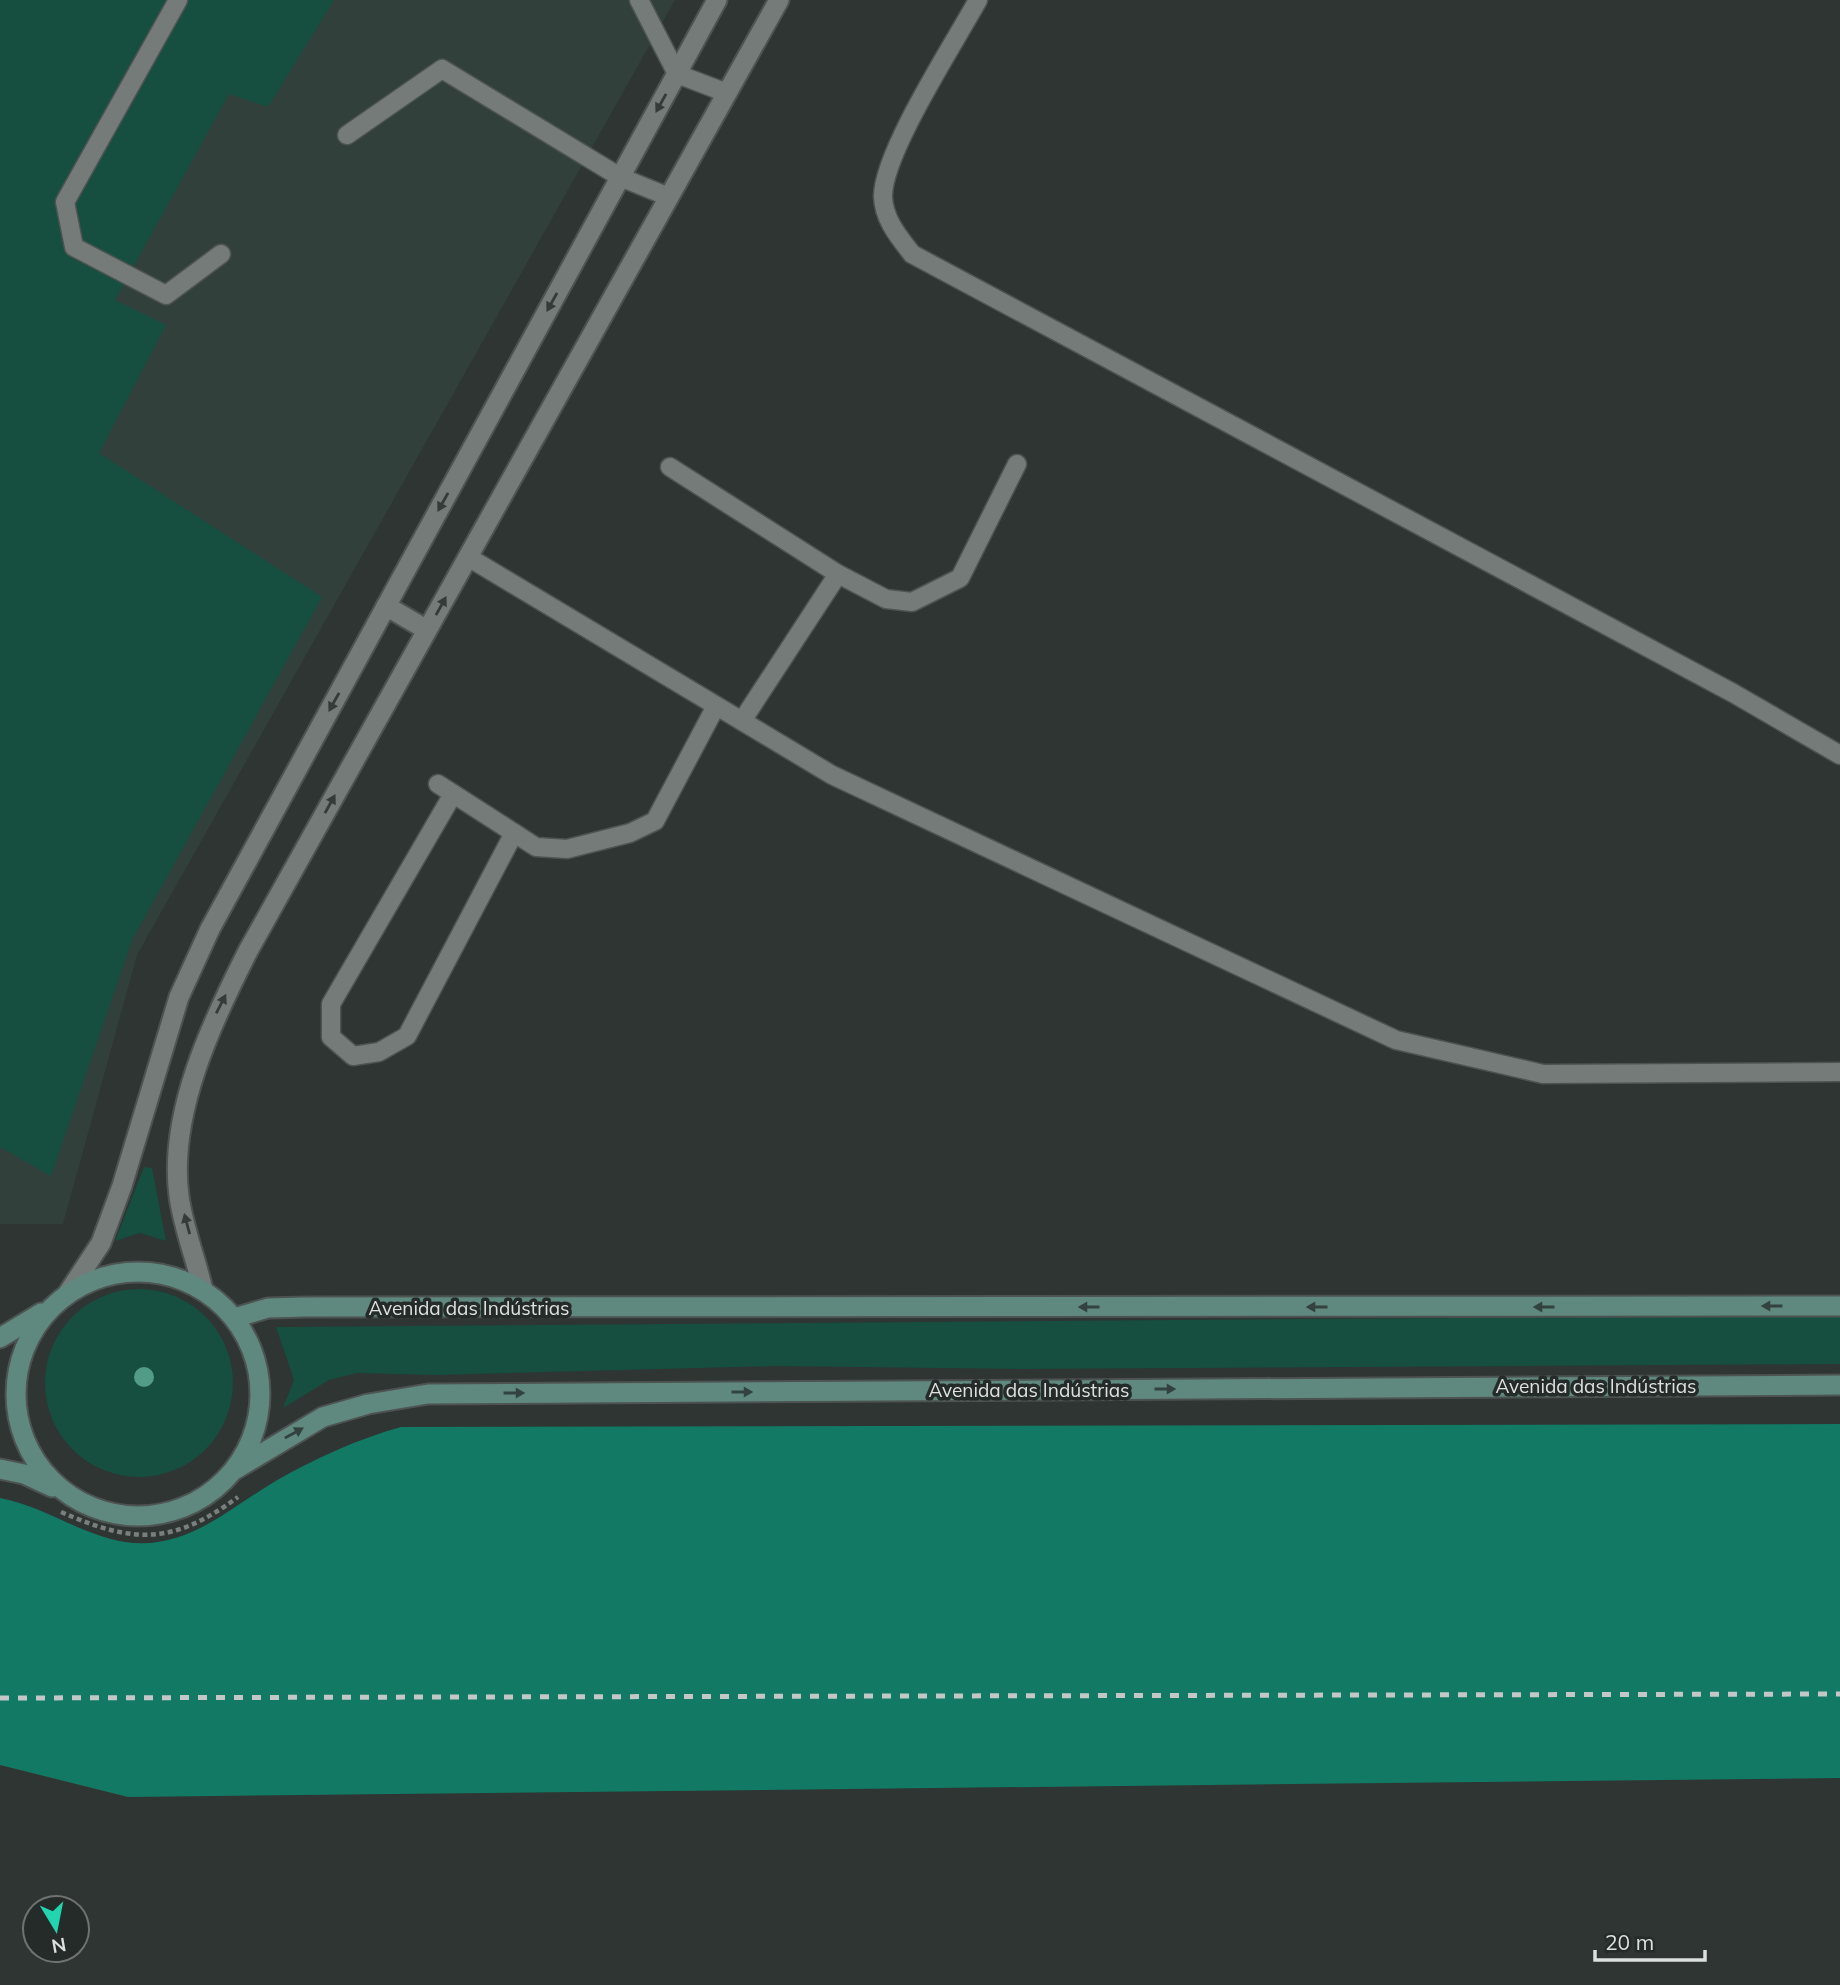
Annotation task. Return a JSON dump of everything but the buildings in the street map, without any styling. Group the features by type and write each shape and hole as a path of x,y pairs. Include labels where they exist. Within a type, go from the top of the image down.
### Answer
{"main road":[{"path":"0,1338 64,1297 100,1278 136,1272 170,1276 203,1290 234,1318 254,1353 261,1393 255,1433 236,1469 208,1495 173,1512 135,1517 98,1510 24,1475 0,1469"},
{"path":"64,1297 34,1328 19,1362 14,1398 21,1434 38,1466 64,1493"},
{"name":"Avenida das Indústrias","path":"234,1318 268,1308 305,1307 1840,1306"},
{"name":"Avenida das Indústrias","path":"236,1469 323,1417 368,1404 428,1394 1840,1385"}],"street":[{"path":"64,1297 101,1243 122,1186 179,997 210,929 717,0"},
{"path":"203,1290 179,1196 179,1149 192,1084 212,1022 248,951 779,0"},
{"path":"386,606 427,630"}],"lane":[{"path":"178,0 65,202 74,247 166,295 220,254"},
{"path":"639,0 677,74 727,93"},
{"path":"978,0 901,137 888,170 883,198 891,227 912,254 1720,687 1840,755"},
{"path":"347,135 442,69 620,177 669,197"},
{"path":"670,467 838,574 886,599 912,602 960,578 1017,464"},
{"path":"468,557 832,775 1396,1040 1543,1074 1840,1072"},
{"path":"742,721 838,574"},
{"path":"514,833 407,1036 379,1052 353,1056 331,1037 331,1004 446,789 536,847 567,849 630,833 655,821 716,706"}],"shaded area":[{"path":"0,0 675,0 137,955 63,1224 0,1224"}],"green space":[{"path":"0,0 334,0 268,107 229,94 115,300 166,325 99,453 322,597 132,940 51,1176 0,1147"},
{"path":"144,1167 152,1168 166,1241 140,1233 115,1241"},
{"path":"139,1289 175,1296 206,1316 226,1347 233,1383 226,1419 206,1450 175,1470 139,1477 103,1470 72,1450 52,1419 45,1383 52,1347 72,1316 103,1296"},
{"path":"1840,1315 1840,1364 1023,1369 778,1366 434,1375 357,1373 329,1380 283,1408 294,1380 276,1327"},
{"path":"1840,1424 1840,1778 128,1797 0,1765 0,1498 32,1507 109,1538 147,1543 167,1540 204,1526 274,1482 320,1458 368,1437 401,1427"}],"railway":[{"path":"0,1698 1840,1694"}]}
